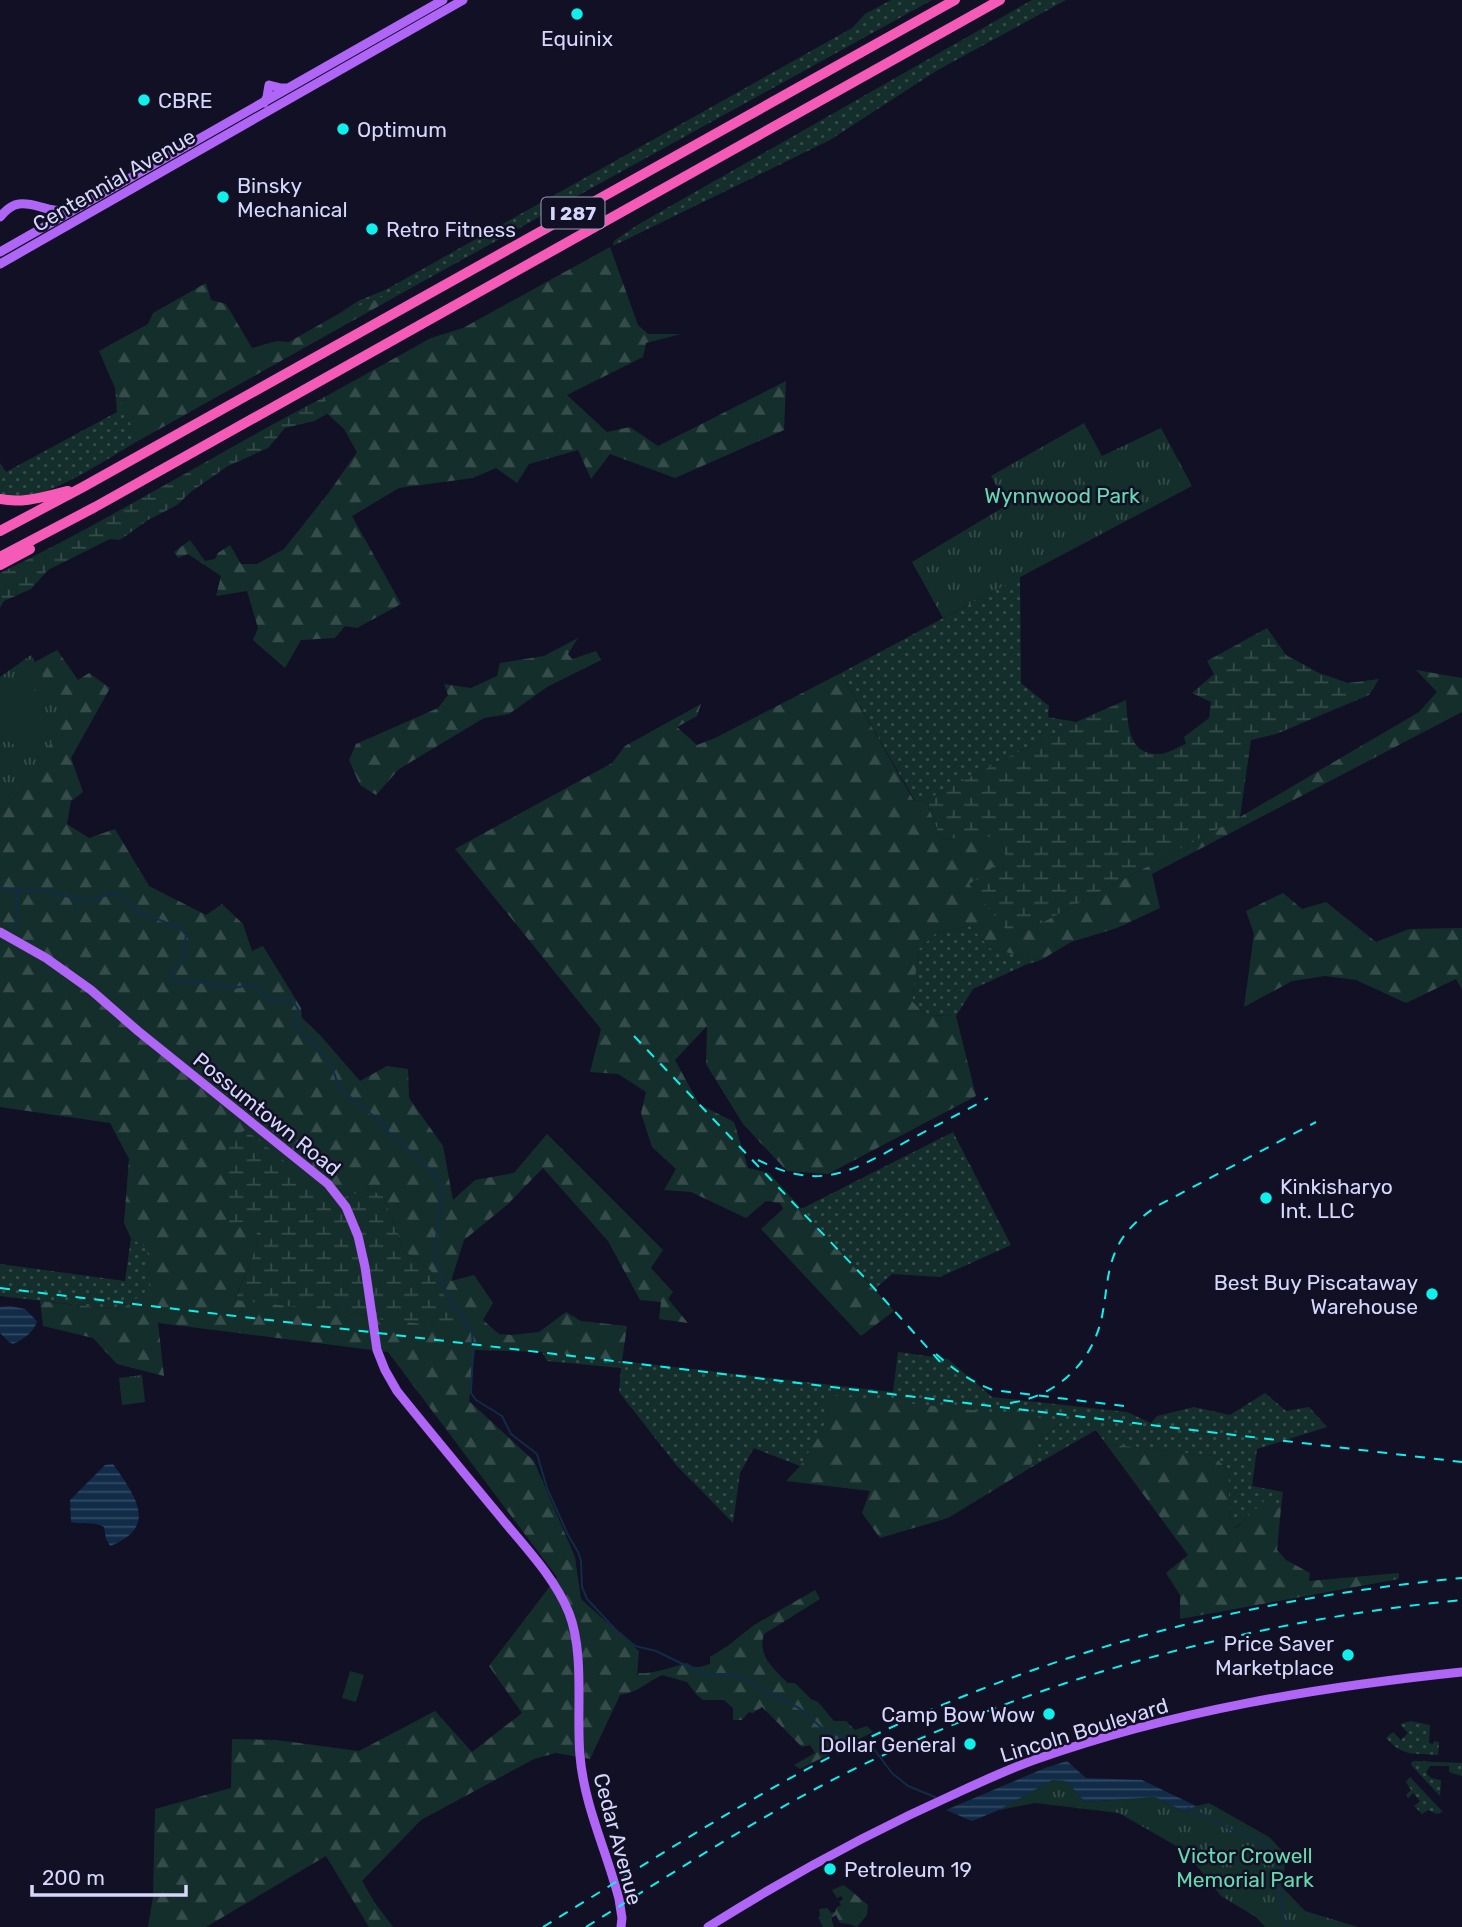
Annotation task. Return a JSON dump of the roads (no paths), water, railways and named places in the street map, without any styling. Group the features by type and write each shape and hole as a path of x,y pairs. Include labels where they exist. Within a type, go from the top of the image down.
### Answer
{"highway":[{"name":"I 287","path":"0,531 955,0"},
{"name":"I 287","path":"0,557 1000,0"},
{"path":"0,499 30,500 83,487"},
{"path":"0,565 42,542 47,532"}],"main road":[{"name":"Centennial Avenue","path":"0,253 263,103 269,85 289,88 443,0"},
{"name":"Centennial Avenue","path":"0,264 463,0"},
{"path":"0,217 18,204 52,211 77,209"},
{"name":"Possumtown Road","path":"0,932 46,958 91,990 328,1184 346,1207 358,1236 365,1267 374,1339 384,1370 397,1391 519,1538 554,1585 573,1627 578,1675"},
{"name":"Lincoln Boulevard","path":"708,1927 823,1858 949,1796 1039,1758 1162,1723 1275,1699 1462,1672"},
{"name":"Cedar Avenue","path":"578,1675 583,1780 619,1899 621,1927"}],"water":[{"path":"0,1307 25,1309 37,1321 28,1335 13,1344 0,1333"},
{"path":"113,1464 134,1498 138,1520 135,1529 110,1546 104,1527 71,1522 70,1500 105,1465"},
{"path":"1067,1761 1086,1778 1142,1780 1196,1806 1185,1812 1155,1797 1085,1802 1066,1781 1052,1780 999,1810 972,1821 946,1810"}],"waterway":[{"path":"0,887 44,890 87,900 119,894 137,911 180,928 186,935 182,962 171,973 176,982 191,981 234,988 254,984 270,1000 291,998 298,1009 296,1027 326,1057 338,1087 421,1160 434,1174 442,1190 435,1247 436,1262 451,1302 472,1333 471,1393 476,1400 502,1416 511,1434 537,1454 547,1488 578,1552 582,1587 587,1599 635,1646 656,1651 703,1674 729,1674 742,1678 799,1708 823,1729 873,1748 892,1773 908,1786 935,1797"},
{"path":"16,928 17,891"},
{"path":"1188,1808 1252,1837 1268,1847 1280,1860 1279,1886 1287,1927"}],"railway":[{"path":"634,1036 864,1277 942,1364"},
{"path":"758,1160 801,1175 837,1174 872,1160 988,1098"},
{"path":"1010,1403 1044,1393 1059,1384 1083,1360 1099,1329 1114,1256 1124,1235 1139,1219 1157,1206 1316,1122"},
{"path":"0,1288 1462,1462"},
{"path":"936,1354 963,1375 993,1390 1124,1406"},
{"path":"543,1927 696,1833 814,1765 927,1712 1000,1682 1075,1656 1227,1615 1304,1599 1462,1578"},
{"path":"586,1927 807,1793 914,1741 989,1711 1065,1683 1222,1639 1301,1623 1462,1600"}],"place":[{"name":"Equinix","path":"577,14"},
{"name":"CBRE","path":"144,100"},
{"name":"Optimum","path":"343,129"},
{"name":"Binsky Mechanical","path":"223,197"},
{"name":"Retro Fitness","path":"372,229"},
{"name":"Kinkisharyo Int. LLC","path":"1266,1198"},
{"name":"Best Buy Piscataway Warehouse","path":"1432,1294"},
{"name":"Price Saver Marketplace","path":"1348,1655"},
{"name":"Camp Bow Wow","path":"1049,1714"},
{"name":"Dollar General","path":"970,1744"},
{"name":"Petroleum 19","path":"830,1869"}],"park label":[{"name":"Wynnwood Park","path":"1062,495"},
{"name":"Victor Crowell Memorial Park","path":"1245,1867"}]}
